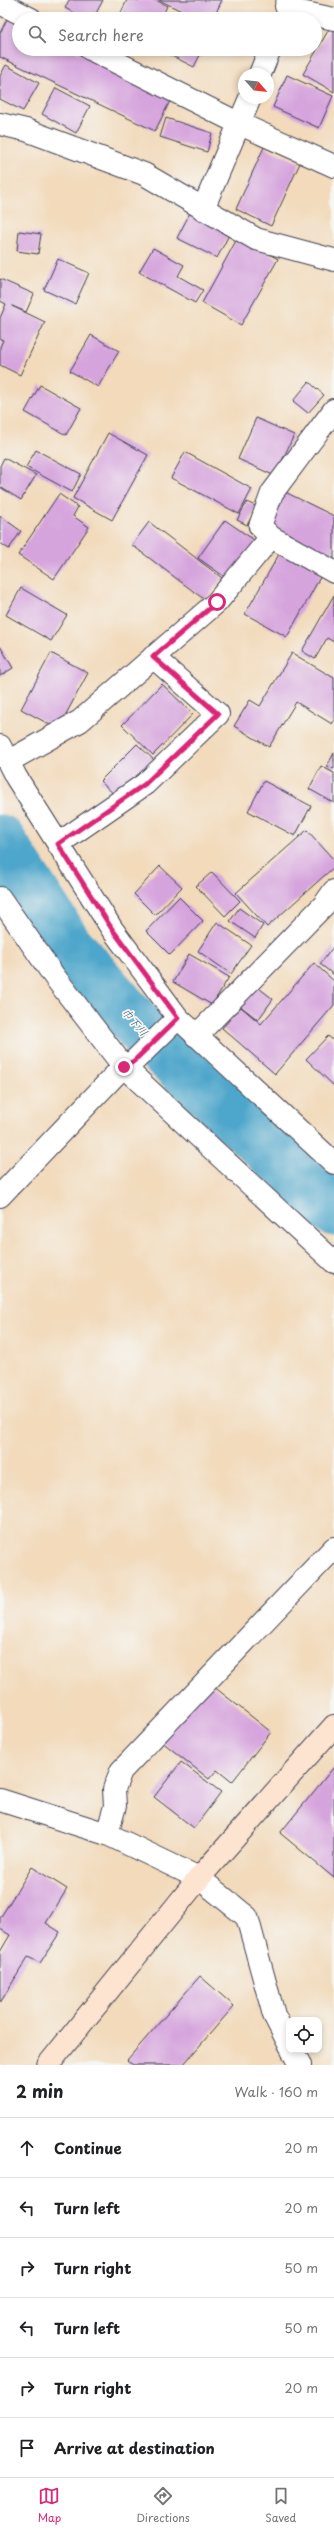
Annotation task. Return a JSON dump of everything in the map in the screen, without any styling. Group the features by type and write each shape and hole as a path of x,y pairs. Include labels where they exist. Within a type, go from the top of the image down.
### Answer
{"street":[{"path":"0,4 17,12"},
{"path":"285,8 301,12"},
{"path":"322,16 334,18"},
{"path":"104,56 240,124 334,166"},
{"path":"262,68 267,56"},
{"path":"203,209 248,104"},
{"path":"0,124 26,130 144,174 256,239 334,260"},
{"path":"334,410 272,494 260,526 271,537 334,572"},
{"path":"271,537 217,602 80,721 4,754 16,777 58,844 174,1022 196,1036 334,1163"},
{"path":"58,844 145,784 218,714 153,657"},
{"path":"196,1036 324,905 334,891"},
{"path":"0,898 54,976 129,1064 334,1262"},
{"path":"0,1196 129,1064 174,1022"},
{"path":"107,1834 115,1806 114,1789 121,1771 334,1548"},
{"path":"48,2065 200,1878 334,1726"},
{"path":"0,1800 107,1834 200,1878 247,1917 274,2015 286,2038"},
{"path":"294,2053 300,2065"}],"building":[{"path":"69,0 103,0 97,12 73,12 65,8"},
{"path":"127,0 156,0 167,6 164,12 121,12"},
{"path":"159,0 222,0 216,12 184,12"},
{"path":"7,19 12,22 12,56 86,56 172,97 155,131 0,57 0,33"},
{"path":"332,24 334,25 334,92 303,74 313,56 322,56 322,41"},
{"path":"172,56 200,56 194,67"},
{"path":"6,65 39,83 23,111 0,99 0,76"},
{"path":"287,75 333,96 319,128 273,107"},
{"path":"56,88 90,106 76,133 42,114"},
{"path":"166,118 212,133 207,152 160,137"},
{"path":"264,147 300,163 271,226 236,209"},
{"path":"190,213 230,233 217,258 177,238"},
{"path":"19,231 41,234 38,254 17,251"},
{"path":"238,237 278,259 241,325 202,303"},
{"path":"153,248 184,265 178,276 203,290 195,303 139,272"},
{"path":"58,259 89,273 75,304 44,290"},
{"path":"0,279 34,294 26,312 12,306 45,322 20,375 0,365 0,347 3,340 0,339 0,318 6,304 0,301"},
{"path":"91,335 119,351 98,387 70,371"},
{"path":"309,382 324,395 308,413 293,401"},
{"path":"40,385 81,408 66,435 25,412"},
{"path":"256,418 294,435 275,476 238,459"},
{"path":"108,433 148,455 112,520 73,498"},
{"path":"36,450 81,474 72,492 26,467"},
{"path":"185,452 252,489 239,514 171,478"},
{"path":"4,458 36,475 21,500 0,487 0,466"},
{"path":"283,491 334,516 334,562 266,528"},
{"path":"59,494 78,507 73,516 89,527 54,579 18,555"},
{"path":"247,502 257,507 247,525 237,520"},
{"path":"0,516 21,531 9,549 0,543"},
{"path":"225,520 257,542 229,580 198,558"},
{"path":"149,522 222,578 205,600 132,545"},
{"path":"282,549 323,572 287,637 245,614"},
{"path":"21,588 67,615 51,641 6,615"},
{"path":"334,595 334,642 327,638 315,659 302,651"},
{"path":"0,646 13,668 0,676"},
{"path":"51,653 88,673 58,729 21,709"},
{"path":"292,653 334,678 334,721 332,724 296,702 269,747 234,726 250,700 260,706"},
{"path":"162,684 193,714 153,755 122,725"},
{"path":"137,744 155,761 118,798 100,781"},
{"path":"334,753 334,769 327,766"},
{"path":"321,766 334,773 334,803 309,789"},
{"path":"264,781 311,806 295,836 248,811"},
{"path":"307,830 334,860 334,867 267,927 236,893"},
{"path":"160,866 182,887 155,915 134,894"},
{"path":"212,872 240,901 225,916 196,886"},
{"path":"179,897 203,921 170,955 146,931"},
{"path":"239,908 263,925 255,938 230,921"},
{"path":"217,922 251,945 231,974 198,951"},
{"path":"334,946 334,975 320,964"},
{"path":"189,954 229,977 212,1005 173,982"},
{"path":"314,963 334,981 334,1005 275,1074 222,1028 241,1007 261,1024"},
{"path":"255,985 273,999 258,1020 239,1005"},
{"path":"328,1036 334,1041 334,1086 306,1059"},
{"path":"208,1682 271,1732 232,1782 217,1770 209,1779 161,1741"},
{"path":"181,1762 221,1792 194,1828 154,1797"},
{"path":"334,1767 334,1878 280,1833"},
{"path":"32,1867 67,1889 46,1923 60,1932 40,1963 28,1957 0,2003 0,1952 10,1935 0,1929 0,1918"},
{"path":"200,1976 234,2006 183,2065 133,2065 127,2060"}],"waterway":[{"name":"巾下川","path":"0,840 67,944 146,1035 334,1211"}],"route":[{"path":"124,1067 134,1061 178,1018 112,929 58,844 94,821 145,784 218,714 153,657 217,602"}]}
